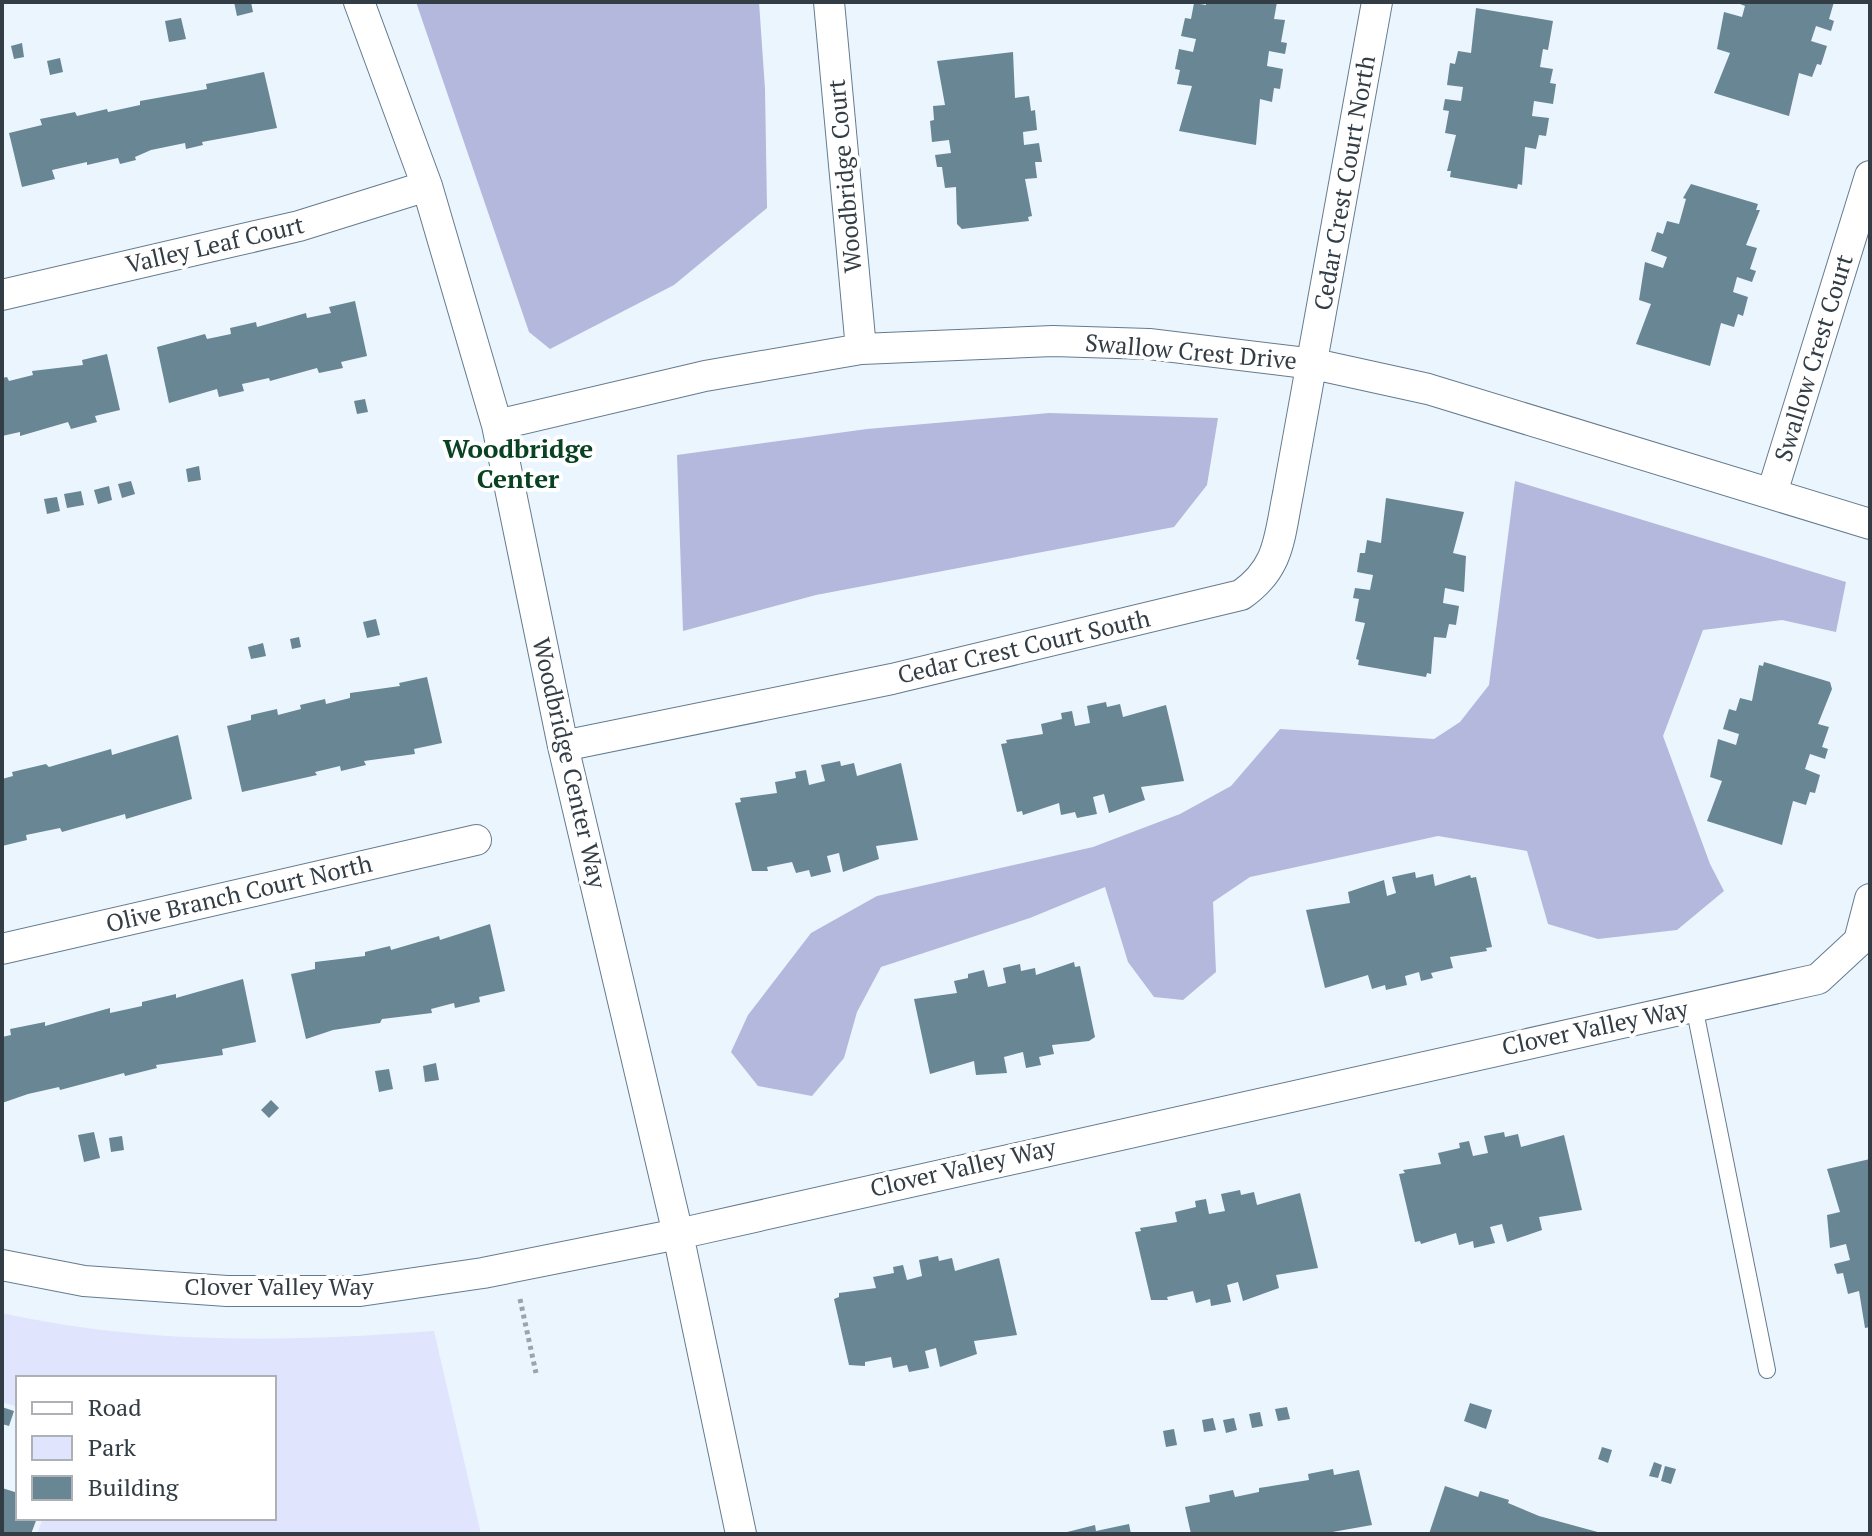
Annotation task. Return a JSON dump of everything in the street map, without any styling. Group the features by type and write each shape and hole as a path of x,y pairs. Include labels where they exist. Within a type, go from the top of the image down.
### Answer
{"street":[{"name":"Woodbridge Center Way","path":"359,2 427,186 497,425 563,746 678,1234 741,1534"},
{"name":"Woodbridge Court","path":"829,2 861,349"},
{"name":"Cedar Crest Court North","path":"1314,364 1377,2"},
{"name":"Swallow Crest Court","path":"1772,493 1870,176"},
{"name":"Valley Leaf Court","path":"2,295 299,226 427,186"},
{"name":"Swallow Crest Drive","path":"497,425 705,376 861,349 1067,341 1149,344 1314,364 1428,389 1870,524"},
{"name":"Cedar Crest Court South","path":"563,746 892,679 1241,595 1260,582 1274,562 1314,364"},
{"name":"Olive Branch Court North","path":"2,949 476,840"},
{"name":"Clover Valley Way","path":"2,1265 100,1282 227,1291 360,1291 483,1273 678,1234 1818,979 1859,941 1870,899"}],"lane":[{"path":"1694,1006 1767,1370"}],"path":[{"path":"520,1298 536,1373"}],"green space":[{"path":"2,1313 110,1331 163,1336 271,1339 434,1331 481,1534 37,1534 42,1520 276,1520 276,1376 16,1376 16,1406 2,1402"}],"shaded area":[{"path":"416,2 759,2 765,89 767,208 674,285 550,349 529,332"},
{"path":"1049,413 1218,418 1207,485 1174,527 816,595 683,631 677,455 867,429"},
{"path":"1515,481 1846,582 1836,632 1782,620 1703,630 1663,736 1710,864 1724,891 1677,930 1598,939 1548,924 1527,851 1438,836 1250,877 1213,902 1216,972 1183,1000 1154,997 1128,962 1105,887 1030,918 881,967 857,1012 844,1058 812,1096 758,1086 731,1052 748,1015 811,933 877,896 1093,847 1180,814 1231,786 1280,729 1434,739 1460,722 1489,685"}],"building":[{"path":"234,2 251,2 253,12 237,16"},
{"path":"1206,2 1277,2 1274,19 1285,20 1281,42 1287,43 1285,54 1269,51 1267,66 1283,69 1280,89 1274,88 1272,102 1260,99 1256,145 1179,131 1192,86 1177,84 1180,70 1175,69 1179,49 1193,52 1196,39 1181,36 1185,18 1191,19 1194,3 1206,5"},
{"path":"1735,2 1834,2 1829,19 1834,21 1831,31 1816,26 1811,41 1827,46 1821,65 1817,64 1812,77 1799,73 1789,116 1714,93 1730,53 1717,49 1724,12 1742,17 1745,6"},
{"path":"1476,8 1553,21 1548,50 1543,49 1540,67 1553,69 1550,83 1556,84 1553,104 1534,101 1532,116 1549,118 1546,136 1539,135 1536,149 1525,147 1522,185 1518,184 1517,189 1450,177 1451,171 1447,171 1456,135 1445,133 1449,111 1443,110 1445,99 1461,101 1463,87 1447,85 1450,63 1455,64 1458,51 1471,53"},
{"path":"181,18 186,39 169,42 165,21"},
{"path":"22,43 24,57 14,59 11,46"},
{"path":"1013,52 1015,98 1029,96 1031,111 1035,110 1037,130 1023,132 1024,145 1039,143 1042,162 1035,162 1037,178 1025,179 1032,216 1028,217 1029,221 962,229 957,224 956,187 945,188 942,167 937,167 935,155 951,153 949,140 932,142 930,121 934,120 933,106 945,105 937,61"},
{"path":"60,58 63,72 50,75 47,61"},
{"path":"264,72 277,128 202,142 203,145 186,149 185,143 151,150 135,157 136,160 120,164 118,158 52,170 55,179 22,187 9,133 42,125 40,119 75,112 77,116 107,109 108,112 140,105 140,101 207,89 206,84"},
{"path":"1691,184 1758,204 1756,210 1760,210 1746,245 1757,248 1750,269 1756,271 1752,282 1737,277 1733,292 1748,297 1743,316 1738,314 1734,327 1721,323 1710,366 1636,344 1651,304 1639,300 1645,262 1663,268 1667,257 1651,251 1657,232 1663,234 1667,221 1679,224 1686,199 1683,198"},
{"path":"355,301 367,356 341,362 343,368 319,373 317,368 270,381 269,378 242,384 244,391 219,397 217,389 169,403 157,347 205,334 207,339 231,334 230,328 256,322 257,327 306,313 307,318 331,313 329,307"},
{"path":"107,354 120,410 95,416 97,422 71,429 68,422 20,436 20,432 2,436 2,378 7,377 9,381 33,375 32,371 83,365 82,360"},
{"path":"365,399 368,412 357,414 354,401"},
{"path":"199,466 201,480 188,482 186,469"},
{"path":"131,481 135,494 122,498 118,484"},
{"path":"109,486 112,500 98,504 94,490"},
{"path":"81,491 84,505 67,508 64,494"},
{"path":"57,497 60,511 47,514 44,499"},
{"path":"1386,498 1464,512 1453,553 1466,556 1464,592 1445,588 1443,603 1459,606 1456,625 1449,624 1446,638 1434,637 1431,674 1427,673 1426,677 1358,665 1359,660 1356,659 1365,623 1355,621 1359,599 1353,598 1355,588 1370,590 1373,575 1357,572 1360,553 1365,553 1367,540 1381,543"},
{"path":"376,619 380,635 367,638 363,622"},
{"path":"299,637 301,647 292,649 290,639"},
{"path":"263,643 266,656 251,659 248,647"},
{"path":"1764,662 1830,682 1832,689 1818,724 1829,727 1822,747 1828,749 1825,759 1810,754 1805,769 1820,775 1815,793 1810,792 1806,805 1793,801 1782,845 1707,821 1722,781 1710,777 1718,739 1736,745 1739,734 1723,729 1729,709 1736,711 1740,698 1752,701 1759,665 1763,666"},
{"path":"427,677 442,743 414,749 415,754 364,761 366,765 341,771 340,766 315,772 317,775 242,792 227,726 251,720 251,715 277,709 278,715 301,709 300,705 325,699 326,704 350,698 350,693 400,686 399,683"},
{"path":"1106,702 1107,707 1120,704 1123,717 1166,705 1184,781 1141,787 1145,800 1109,813 1104,794 1093,797 1097,814 1077,818 1075,812 1061,815 1059,803 1023,815 1022,811 1017,812 1001,744 1007,743 1006,740 1043,734 1041,724 1062,719 1061,713 1072,711 1075,726 1090,723 1087,706"},
{"path":"178,735 192,799 126,819 125,814 62,832 60,828 26,835 27,840 2,846 2,779 13,776 12,772 46,764 49,767 111,749 112,755"},
{"path":"840,761 841,766 854,763 857,776 901,763 918,840 876,846 879,859 843,872 839,853 827,856 831,872 811,877 809,870 796,873 792,862 767,867 768,871 752,871 735,803 741,802 740,798 777,793 775,782 796,778 795,772 806,770 809,785 825,781 821,765"},
{"path":"1415,872 1416,878 1433,874 1435,886 1470,875 1471,878 1476,877 1492,947 1486,948 1487,951 1450,957 1453,968 1431,973 1433,978 1421,981 1419,972 1405,976 1407,985 1386,990 1385,985 1372,989 1368,975 1325,988 1306,910 1350,903 1348,892 1384,880 1387,896 1396,893 1392,877"},
{"path":"490,924 505,991 479,997 480,1002 455,1008 454,1003 431,1009 432,1013 382,1019 380,1023 333,1030 306,1039 291,974 315,969 315,962 365,956 365,952 390,946 391,950 439,936 440,940"},
{"path":"1074,962 1075,967 1080,966 1095,1037 1089,1041 1052,1045 1054,1054 1039,1057 1041,1065 1026,1068 1023,1052 1004,1057 1007,1073 976,1075 974,1061 930,1074 914,999 957,993 954,981 984,970 988,987 1006,983 1003,968 1020,964 1021,971 1035,968 1036,975"},
{"path":"243,979 256,1042 222,1049 223,1055 156,1065 157,1068 125,1076 124,1073 60,1090 59,1087 2,1103 2,1037 11,1035 10,1029 45,1022 45,1026 110,1008 110,1013 142,1006 142,1002 176,994 176,998"},
{"path":"436,1063 439,1080 425,1082 423,1066"},
{"path":"389,1069 393,1089 379,1092 375,1071"},
{"path":"271,1100 279,1108 269,1118 261,1110"},
{"path":"94,1132 100,1158 84,1162 78,1135"},
{"path":"1504,1132 1505,1137 1518,1134 1521,1147 1564,1135 1582,1210 1539,1217 1542,1230 1507,1242 1502,1224 1490,1227 1495,1243 1474,1248 1473,1241 1459,1245 1456,1233 1421,1244 1420,1241 1415,1242 1399,1174 1405,1173 1403,1170 1441,1164 1438,1153 1460,1148 1459,1143 1469,1141 1473,1156 1488,1153 1484,1136"},
{"path":"122,1136 124,1150 111,1152 109,1138"},
{"path":"1870,1159 1870,1327 1865,1328 1859,1291 1848,1294 1843,1273 1837,1274 1834,1264 1850,1260 1846,1244 1830,1248 1827,1215 1840,1212 1827,1169"},
{"path":"1240,1190 1241,1195 1254,1192 1257,1205 1300,1193 1318,1268 1276,1275 1279,1288 1243,1301 1238,1282 1227,1285 1231,1302 1211,1306 1210,1299 1196,1303 1193,1291 1167,1297 1168,1300 1151,1300 1135,1232 1141,1231 1140,1228 1177,1222 1175,1212 1196,1207 1195,1201 1206,1199 1209,1214 1225,1211 1221,1194"},
{"path":"938,1256 939,1261 952,1258 955,1271 999,1258 1017,1335 974,1341 977,1354 940,1367 936,1348 925,1351 929,1368 909,1372 907,1365 893,1368 891,1357 865,1362 865,1366 849,1365 834,1299 839,1297 839,1293 876,1288 873,1277 894,1273 893,1267 903,1265 907,1280 922,1276 919,1260"},
{"path":"1470,1403 1492,1410 1486,1429 1464,1421"},
{"path":"2,1407 14,1411 9,1426 2,1424"},
{"path":"1287,1407 1290,1419 1278,1421 1275,1409"},
{"path":"1260,1412 1263,1426 1252,1428 1249,1414"},
{"path":"1213,1418 1216,1430 1204,1432 1202,1420"},
{"path":"1234,1418 1237,1430 1226,1433 1223,1420"},
{"path":"1174,1429 1177,1445 1166,1447 1163,1431"},
{"path":"1602,1447 1612,1450 1608,1463 1598,1459"},
{"path":"1654,1462 1662,1465 1658,1478 1649,1476"},
{"path":"1665,1466 1676,1469 1671,1484 1661,1481"},
{"path":"1333,1469 1334,1475 1359,1470 1372,1525 1321,1534 1191,1534 1185,1507 1210,1502 1209,1495 1233,1490 1235,1497 1259,1492 1259,1488 1309,1480 1308,1474"},
{"path":"1445,1486 1478,1497 1480,1491 1509,1500 1508,1503 1539,1516 1605,1534 1429,1534"},
{"path":"2,1488 16,1492 16,1520 36,1520 31,1534 2,1534"},
{"path":"1129,1524 1131,1534 1059,1534 1095,1525 1096,1531"}],"district":[{"name":"Woodbridge Center","path":"518,464"}]}
